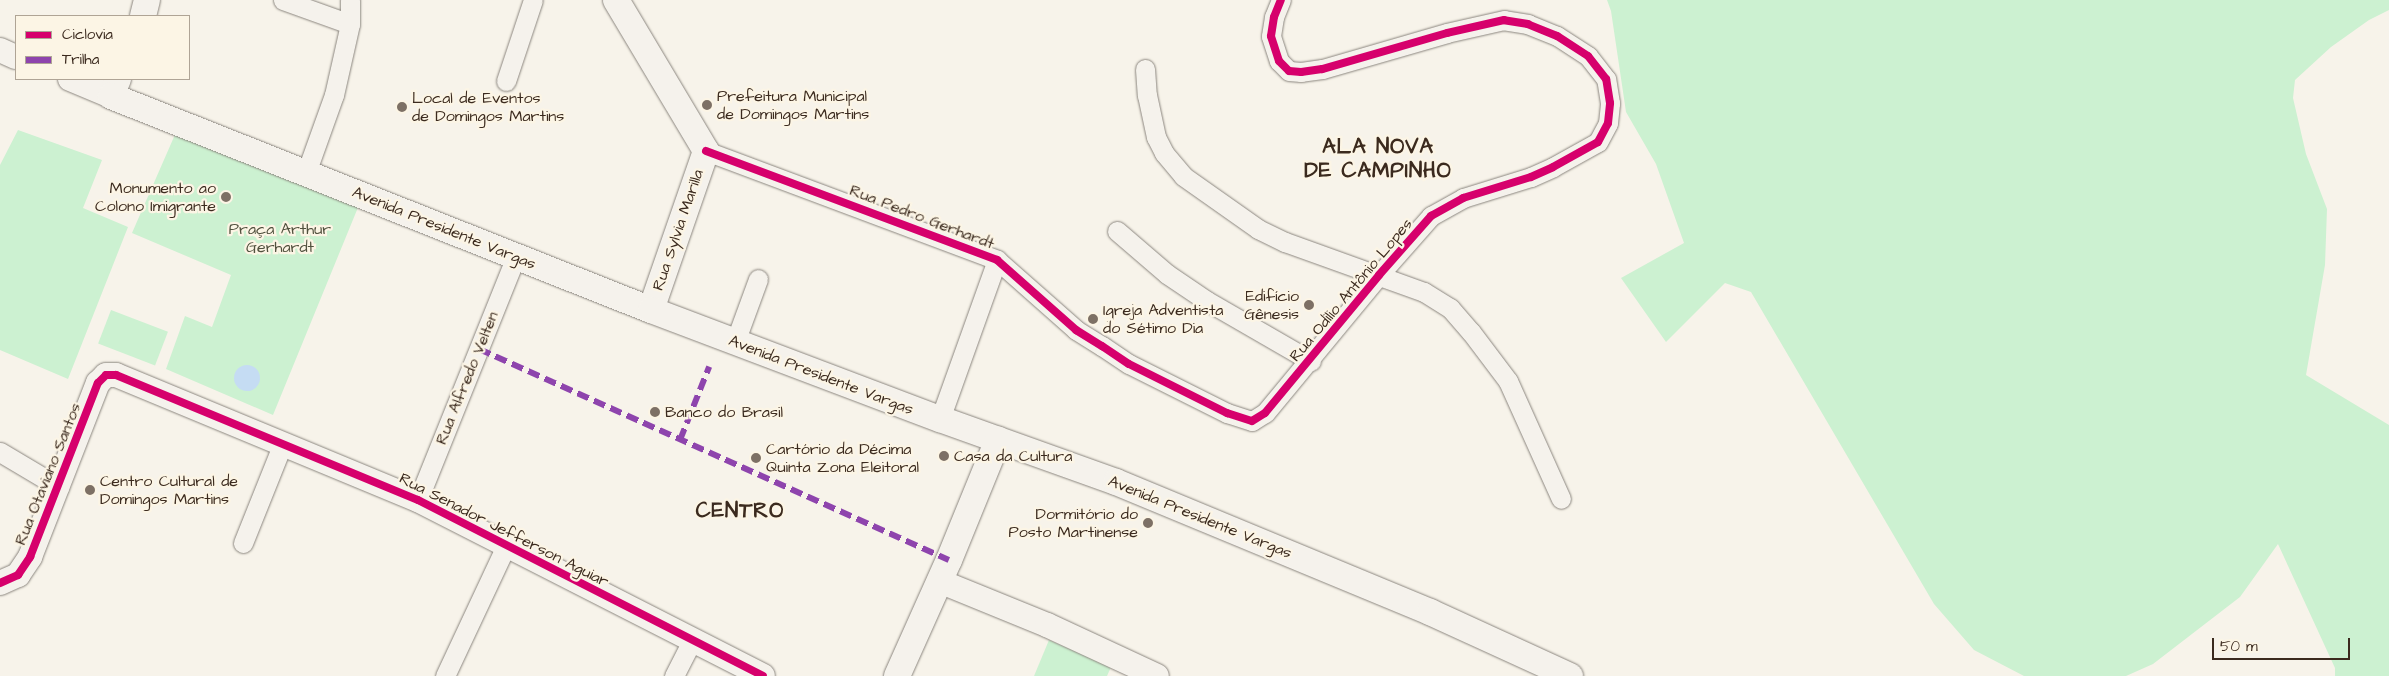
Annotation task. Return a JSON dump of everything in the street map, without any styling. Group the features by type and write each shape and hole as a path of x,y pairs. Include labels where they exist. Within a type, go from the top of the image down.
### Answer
{"main road":[{"path":"143,15 147,0"},
{"path":"616,0 706,151"},
{"name":"Avenida Presidente Vargas","path":"115,87 306,173 651,310 940,420 1116,482 1430,612 1570,676"},
{"name":"Rua Sylvia Marilla","path":"651,310 706,151"},
{"path":"897,676 998,440"}],"street":[{"path":"283,0 350,24"},
{"path":"306,173 334,95 350,24 350,0"},
{"path":"506,81 533,0"},
{"name":"Rua Odilio Antônio Lopes","path":"1265,414 1311,361 1379,275 1431,216 1447,206 1486,190 1531,177 1583,152 1598,142 1608,123 1610,103 1606,79 1588,56 1558,36 1528,24 1504,20 1447,33 1322,69 1301,72 1289,71 1279,61 1271,36 1274,17 1281,0"},
{"path":"0,50 15,57"},
{"path":"1145,69 1147,95 1156,137 1164,154 1183,176 1258,229 1284,242 1424,292 1444,304 1478,340 1508,381 1561,499"},
{"name":"Avenida Presidente Vargas","path":"76,80 115,87"},
{"name":"Rua Pedro Gerhardt","path":"706,151 997,260 1076,330 1129,364 1227,413 1252,420 1265,414"},
{"path":"1117,231 1167,274 1207,301 1311,361"},
{"name":"Rua Alfredo Velten","path":"418,500 516,256"},
{"path":"940,420 997,260"},
{"path":"735,342 758,279"},
{"name":"Rua Otaviano Santos","path":"0,583 18,575 30,557 59,487 98,383 106,375 116,375"},
{"name":"Rua Senador Jefferson Aguiar","path":"116,375 418,500 763,676"},
{"path":"243,543 283,443"},
{"path":"0,452 59,487"},
{"path":"445,676 506,546"},
{"path":"939,581 1047,625 1157,676"},
{"path":"674,676 692,641"}],"green space":[{"path":"1607,0 2389,0 2389,10 2369,20 2331,47 2295,80 2293,98 2306,154 2327,209 2325,265 2306,375 2389,425 2389,676 2335,676 2335,668 2278,544 2240,597 2153,664 2126,676 2024,676 1974,650 1934,604 1751,292 1725,283 1666,342 1621,278 1684,243 1656,164 1626,112 1611,11"},
{"path":"18,130 102,160 83,208 128,227 68,379 0,350 0,165"},
{"name":"Praça Arthur Gerhardt","path":"177,130 359,205 273,415 166,369 185,316 212,327 231,275 132,233"},
{"path":"111,310 168,332 155,365 98,344"},
{"path":"1049,640 1111,667 1107,676 1034,676"}],"water":[{"path":"247,365 256,369 260,378 256,387 247,391 238,387 234,378 238,369"}],"marked path":[{"path":"479,349 949,560"},
{"path":"680,440 709,367"}],"cycle path":[{"path":"706,151 997,260 1076,330 1129,364 1227,413 1252,421 1265,413 1379,275 1431,216 1463,198 1531,177 1598,142 1608,123 1610,103 1606,79 1588,56 1557,36 1528,24 1504,20 1447,33 1322,69 1301,72 1289,71 1279,61 1271,36 1274,17 1281,0"},
{"path":"0,583 18,575 30,557 98,383 106,375 116,375 418,500 763,676"}],"place":[{"name":"Prefeitura Municipal de Domingos Martins","path":"707,105"},
{"name":"Local de Eventos de Domingos Martins","path":"402,107"},
{"name":"Monumento ao Colono Imigrante","path":"226,197"},
{"name":"Edifício Gênesis","path":"1309,305"},
{"name":"Igreja Adventista do Sétimo Dia","path":"1093,319"},
{"name":"Banco do Brasil","path":"655,412"},
{"name":"Casa da Cultura","path":"944,456"},
{"name":"Cartório da Décima Quinta Zona Eleitoral","path":"756,458"},
{"name":"Centro Cultural de Domingos Martins","path":"90,490"},
{"name":"Dormitório do Posto Martinense","path":"1148,523"}],"district":[{"name":"ALA NOVA DE CAMPINHO","path":"1378,159"},
{"name":"CENTRO","path":"740,511"}]}
